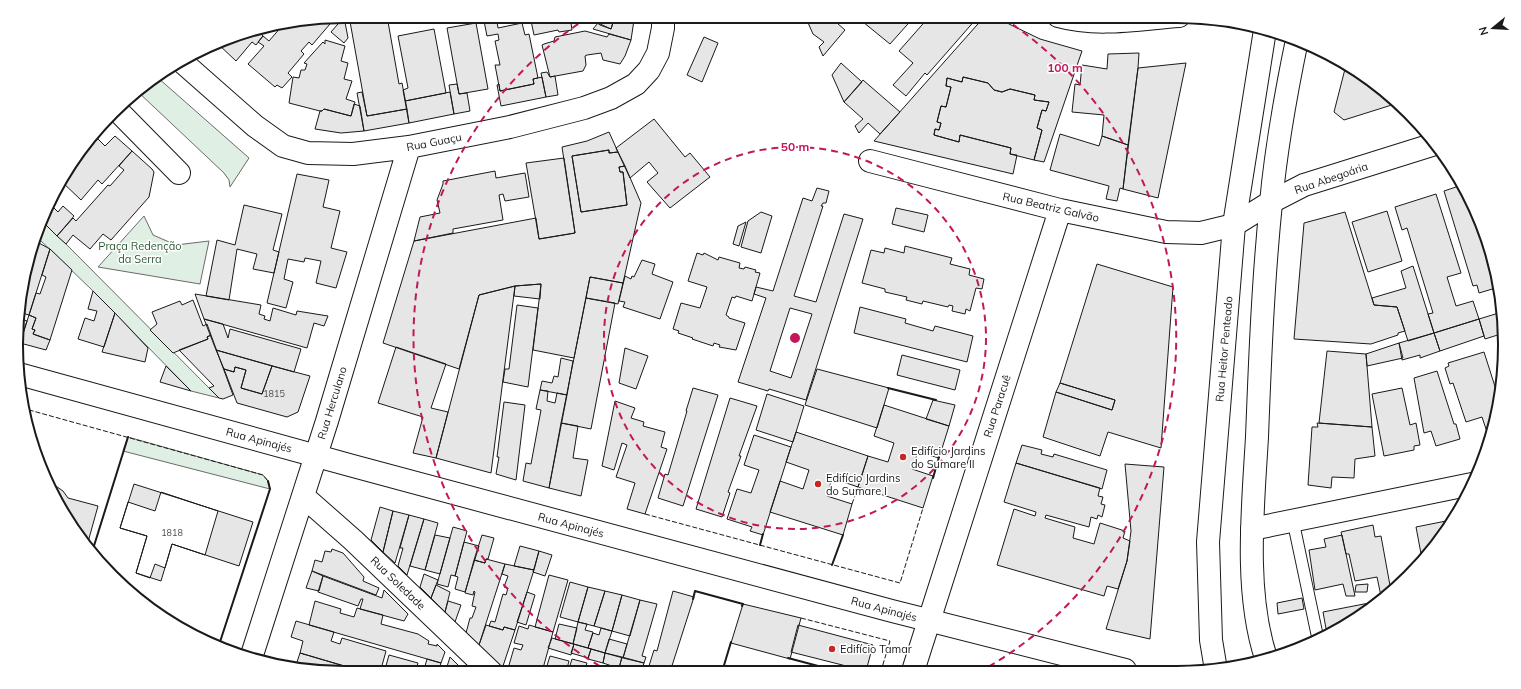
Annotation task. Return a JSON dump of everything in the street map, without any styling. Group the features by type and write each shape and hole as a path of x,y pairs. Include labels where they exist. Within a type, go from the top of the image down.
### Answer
{"street":[{"name":"Rua Guaçu","path":"186,65 255,126 283,146 308,153 353,154 409,147 510,127 584,108 611,98 636,84 649,70 658,54 663,23"},
{"name":"Rua Heitor Penteado","path":"1215,663 1211,640 1208,542 1234,225 1264,35"},
{"path":"1265,654 1255,619 1253,596 1252,529 1262,318 1271,202 1290,78 1297,46"},
{"path":"121,113 179,173"},
{"name":"Rua Abegoária","path":"1234,225 1271,202 1304,185 1429,146"},
{"name":"Rua Herculano","path":"253,653 327,421 409,147"},
{"name":"Rua Beatriz Galvão","path":"870,161 1060,210 1166,232 1201,233 1234,225"},
{"name":"Rua Paracuê","path":"915,666 1060,210"},
{"name":"Rua Apinajés","path":"25,376 929,621 1109,666"},
{"path":"1252,529 1466,485"},
{"name":"Rua Soledade","path":"303,496 353,540 486,666"}],"lane":[{"path":"1293,521 1317,634"}],"green space":[{"path":"161,81 249,158 230,187 229,180 224,173 142,95"},
{"name":"Praça Redenção da Serra","path":"144,216 153,235 176,245 209,241 200,284 98,267"},
{"path":"46,225 219,398 191,391 93,291 40,240"},
{"path":"128,437 263,475 268,481 270,489 123,451"}],"building":[{"path":"339,23 345,23 348,38 344,43 331,32"},
{"path":"350,23 388,23 399,84 402,83 407,109 367,116"},
{"path":"476,23 488,89 459,94 447,28"},
{"path":"484,23 497,23 498,28 522,23 525,35 529,34 538,78 533,79 534,84 500,91 495,65 500,65 495,41 499,40 498,34 487,36"},
{"path":"531,23 571,23 572,30 559,32 558,30 534,35"},
{"path":"598,23 613,23 611,29"},
{"path":"598,23 611,29 613,23 634,23 631,40 593,29"},
{"path":"808,23 837,23 845,30 823,56 819,47 824,42 813,34"},
{"path":"864,23 909,23 890,44"},
{"path":"924,23 973,23 927,75 925,73 906,96 893,85 913,63 899,51"},
{"path":"979,23 1008,23 1040,39 1082,51 1044,162 1034,160 1042,130 1037,128 1042,110 1046,111 1049,102 1034,100 1035,95 1010,89 1002,92 994,90 988,83 963,77 962,82 947,78 946,86 951,87 946,107 941,106 937,122 941,123 939,130 935,129 934,135 959,142 960,135 1011,148 1010,154 1017,155 1013,174 874,141"},
{"path":"330,24 312,45 309,42 301,51 304,54 288,73 292,77 282,88 277,85 275,87 248,64 264,46 258,42 263,36 269,41 279,30"},
{"path":"434,29 446,93 405,101 403,90 408,88 398,36"},
{"path":"585,31 607,37 609,34 631,40 625,56 620,64 603,60 601,53 587,55 585,56 586,65 583,71 550,77 542,45 554,41 555,37"},
{"path":"261,34 263,36 256,45 252,42 236,61 221,47"},
{"path":"704,37 718,43 702,82 687,75"},
{"path":"325,40 345,46 341,61 348,63 344,79 352,81 346,99 355,102 351,116 324,109 320,111 289,103 293,77 299,78 301,70 305,70 307,64 304,63 323,42 325,44"},
{"path":"1139,53 1128,145 1102,136 1104,115 1072,112 1075,84 1080,85 1082,65 1107,69 1108,54"},
{"path":"841,63 862,82 844,102 832,75"},
{"path":"1186,63 1158,198 1123,189 1138,68"},
{"path":"1345,71 1372,89 1391,105 1344,120 1334,112"},
{"path":"547,72 550,77 555,76 558,95 546,97 541,73"},
{"path":"542,77 546,97 501,106 497,85 499,84 500,91 534,84 533,79"},
{"path":"963,77 988,83 994,90 1002,92 1010,89 1035,95 1034,100 1049,102 1046,111 1042,110 1037,128 1042,130 1034,160 1010,154 1011,148 960,135 959,142 934,135 935,129 939,130 941,123 937,122 941,106 946,107 951,87 946,86 947,78 962,82"},
{"path":"863,80 900,112 880,134 868,123 859,133 855,126 863,119 844,102"},
{"path":"457,84 459,94 467,93 470,111 454,114 449,85"},
{"path":"362,92 367,116 407,109 409,123 364,131 357,93"},
{"path":"450,92 454,114 409,123 405,101"},
{"path":"354,104 360,106 364,131 341,133 315,129 320,111 324,109 351,116"},
{"path":"654,119 685,157 690,153 710,177 670,208 647,182 658,173 649,162 630,178 616,148"},
{"path":"609,132 618,152 609,153 609,150 572,156 581,212 627,205 623,172 620,172 619,167 625,166 641,203 623,283 590,277 574,358 533,350 541,284 515,286 479,295 459,369 383,343 414,241 536,218 539,239 575,233 562,147 587,141"},
{"path":"1060,134 1099,146 1102,136 1128,145 1123,189 1120,188 1117,201 1106,199 1109,186 1050,170"},
{"path":"115,136 132,151 102,184 98,180 81,200 65,185 77,166 98,139 105,146"},
{"path":"609,150 609,153 618,152 625,166 619,167 620,172 623,172 627,205 581,212 572,156"},
{"path":"132,151 154,172 149,197 111,240 103,234 90,249 73,235 66,244 57,236 73,218 76,221 108,185 110,186 124,170 119,166"},
{"path":"564,158 575,233 539,239 526,163"},
{"path":"495,171 496,178 525,173 529,197 505,201 503,194 499,195 503,220 453,229 453,233 414,241 420,217 440,213 437,200 443,181"},
{"path":"297,174 329,180 323,207 340,211 331,248 347,252 336,288 316,283 321,261 305,258 304,262 288,259 284,279 293,282 286,308 267,303"},
{"path":"1457,187 1465,202 1481,241 1493,289 1479,293 1477,285 1473,286 1444,191"},
{"path":"817,188 829,191 826,203 823,203 821,206 823,206 794,296 816,302 844,214 863,219 806,400 738,382 766,298 754,294 756,287 773,291 803,198 812,201","holes":["790,308 812,314 791,378 770,371"]},
{"path":"1436,194 1461,273 1447,277 1456,306 1473,301 1479,319 1434,333 1428,314 1433,313 1407,228 1402,230 1395,207"},
{"path":"244,205 282,214 273,250 279,252 274,273 253,269 257,254 237,249 229,300 206,296 217,240 235,245"},
{"path":"63,206 74,216 57,236 46,225 53,207 58,212"},
{"path":"896,208 928,215 924,232 892,224"},
{"path":"1387,211 1402,261 1368,272 1352,222"},
{"path":"761,212 772,216 761,253 741,247 748,221"},
{"path":"1345,212 1374,305 1397,307 1405,331 1398,333 1398,335 1371,344 1294,339 1304,223"},
{"path":"746,222 739,246 733,244 738,226"},
{"path":"39,243 50,249 29,315 25,314 29,282"},
{"path":"905,246 952,258 950,264 970,269 969,275 984,279 982,289 976,288 970,311 966,309 965,314 952,311 953,306 949,305 948,307 923,301 922,304 906,300 907,297 885,292 885,289 862,283 871,250 884,253 885,248 904,253"},
{"path":"50,249 72,270 50,340 33,334 35,330 32,329 36,318 29,315 36,293 40,294 46,277 42,275"},
{"path":"697,253 703,255 704,253 718,260 719,257 740,263 739,268 744,269 745,267 756,270 755,272 760,273 752,301 736,296 735,298 732,297 726,315 729,318 745,323 736,350 719,347 720,345 714,343 713,346 692,339 693,338 678,333 679,331 673,329 681,303 700,308 707,287 688,281"},
{"path":"642,260 655,264 652,274 673,282 660,319 623,307 625,302 619,301 625,276 631,279 632,276 634,277"},
{"path":"1097,264 1173,287 1161,448 1108,432 1100,456 1043,437 1056,392 1112,410 1115,400 1060,383"},
{"path":"1413,266 1434,333 1408,341 1397,307 1374,305 1372,298 1406,288 1401,271"},
{"path":"590,277 623,283 618,304 586,298"},
{"path":"541,284 540,299 514,296 515,286"},
{"path":"515,286 491,473 436,458 479,295"},
{"path":"93,291 115,313 104,347 78,339 85,318 94,321 97,311 88,309"},
{"path":"195,294 261,305 259,314 265,316 264,319 270,321 273,308 296,315 297,311 328,316 324,326 314,323 307,348 204,319"},
{"path":"586,298 615,303 591,429 561,423"},
{"path":"193,300 203,326 207,324 211,335 207,337 208,339 173,353 150,330 157,324 152,312 180,301 182,305"},
{"path":"517,305 538,308 528,387 503,382 505,369 509,369"},
{"path":"860,307 906,319 905,323 933,331 935,326 973,336 967,362 854,333"},
{"path":"115,313 148,348 145,362 102,352"},
{"path":"1496,314 1498,335 1485,339 1479,319"},
{"path":"29,315 36,318 32,329 35,330 33,334 50,340 46,350 23,344 24,332"},
{"path":"204,319 223,324 228,338 230,329 301,349 294,372 216,350"},
{"path":"1479,319 1484,336 1440,351 1434,333"},
{"path":"24,320 27,321 24,332"},
{"path":"1434,333 1440,351 1420,358 1420,355 1402,360 1399,343"},
{"path":"211,335 233,395 223,399 219,398 209,388 214,386 179,350 208,339 207,337"},
{"path":"1399,343 1403,358 1367,366 1366,354"},
{"path":"396,347 446,364 431,408 448,412 436,458 413,453 423,417 378,403"},
{"path":"625,348 648,356 636,389 619,383"},
{"path":"216,350 272,366 262,394 241,388 246,370 235,367 234,372 224,369"},
{"path":"1327,351 1366,354 1372,427 1319,423"},
{"path":"1484,352 1495,386 1486,430 1482,417 1466,422 1453,383 1450,384 1445,368 1449,366 1448,363"},
{"path":"902,355 960,370 955,390 897,375"},
{"path":"561,358 573,361 567,395 540,390 542,381 552,383 554,376 558,377"},
{"path":"166,366 191,391 160,382"},
{"path":"272,366 310,376 298,412 287,417 237,403 224,369 234,372 235,367 246,370 241,388 262,394"},
{"path":"817,369 889,388 877,428 805,405"},
{"path":"1437,371 1460,439 1436,446 1431,431 1424,433 1414,378"},
{"path":"1060,383 1115,400 1112,410 1056,392"},
{"path":"693,388 718,395 683,506 658,498 665,474 668,475"},
{"path":"1402,388 1410,425 1416,423 1420,445 1414,446 1414,450 1384,456 1372,394"},
{"path":"540,390 548,391 547,401 555,403 557,393 567,395 549,488 523,481 526,463 531,464 541,410 536,409"},
{"path":"767,394 804,406 793,442 756,430"},
{"path":"730,398 757,406 739,456 741,456 728,492 730,493 722,517 696,509"},
{"path":"933,400 955,405 949,426 926,419"},
{"path":"615,401 635,408 631,418 644,422 643,426 665,432 661,447 667,449 645,514 627,509 635,483 616,477 627,445 622,443 614,470 602,466"},
{"path":"504,402 525,405 516,480 496,474"},
{"name":"Edifício Jardins do Sumare II","path":"884,405 949,426 939,458 918,452 912,469 933,476 923,508 858,487 868,456 888,462 894,443 874,436"},
{"path":"561,423 578,426 573,458 588,460 581,496 549,488"},
{"path":"1317,423 1372,427 1375,456 1355,459 1354,478 1332,477 1331,488 1308,485 1312,427 1318,427"},
{"name":"Edifício Jardins do Sumare I","path":"796,432 868,456 858,487 832,478 827,496 852,504 843,535 770,512 780,481 803,489 809,470 786,462"},
{"path":"754,435 791,447 763,535 750,531 752,527 727,519 737,489 751,493 759,470 744,465"},
{"path":"1022,445 1042,450 1041,454 1053,457 1054,454 1107,470 1102,489 1016,463"},
{"path":"1016,463 1100,488 1098,496 1103,497 1101,504 1105,505 1102,517 1098,515 1097,519 1091,517 1089,527 1046,515 1045,518 1075,527 1073,538 1094,544 1100,523 1125,531 1123,538 1130,541 1127,561 1118,589 1107,586 1104,596 997,565 1014,509 1035,516 1036,512 1004,502"},
{"path":"1125,464 1164,467 1150,639 1106,629 1127,561 1131,531"},
{"path":"134,484 253,522 239,566 172,544 161,581 136,573 147,536 120,528"},
{"path":"55,486 63,491 68,498 98,506 89,540 77,523"},
{"path":"161,492 218,511 205,555 172,544 165,568 155,564 150,578 136,573 147,536 120,528 128,502 155,511"},
{"path":"380,507 393,511 383,552 371,540"},
{"path":"393,511 409,515 395,563 383,552"},
{"path":"409,515 424,519 407,575 398,566 403,548 400,548"},
{"path":"424,519 438,523 425,570 410,566"},
{"path":"1445,521 1421,553 1416,527"},
{"path":"1373,525 1375,537 1381,536 1390,584 1380,593 1377,577 1355,581 1349,554 1346,554 1341,532"},
{"path":"453,527 467,531 455,576 451,575 448,587 437,584"},
{"path":"435,535 450,538 440,574 425,570"},
{"path":"482,535 494,538 488,559 486,559 485,563 474,560"},
{"path":"1342,535 1355,596 1346,596 1343,584 1315,590 1309,550 1326,547 1324,539"},
{"path":"464,542 479,546 465,592 455,589 458,577 455,576"},
{"path":"520,546 539,551 534,570 514,566"},
{"path":"332,549 343,553 364,577 363,581 379,588 376,595 312,571 315,560 322,562 325,551 331,552"},
{"path":"539,551 552,555 545,576 533,572"},
{"path":"486,559 505,564 479,645 466,633 470,618 472,618 476,607 472,606 475,592 474,591 473,595 465,593 474,560 485,563"},
{"path":"505,564 534,570 515,630 504,627 503,630 489,626 491,621 495,622 503,594 506,595 508,588 504,587 508,576 502,574"},
{"path":"312,571 323,576 319,591 306,588"},
{"path":"424,574 438,580 431,598 420,587"},
{"path":"549,575 568,580 553,632 535,627"},
{"path":"323,576 382,598 384,590 408,614 404,621 360,609 363,599 361,599 358,606 318,592"},
{"path":"570,582 588,587 578,622 560,617"},
{"path":"1368,584 1367,592 1355,592 1356,585"},
{"path":"436,585 450,592 445,612 431,598"},
{"path":"588,587 605,591 594,626 578,622"},
{"path":"605,591 622,595 612,631 594,626"},
{"path":"673,591 694,597 672,666 649,666 654,650 657,651"},
{"path":"527,592 535,595 526,625 517,622"},
{"path":"622,595 640,600 630,636 612,631"},
{"path":"1302,598 1304,609 1278,614 1277,603"},
{"path":"640,600 657,604 642,656 646,657 644,663 623,658"},
{"path":"315,601 341,609 340,613 354,617 357,608 383,615 381,624 418,634 429,641 428,644 437,646 437,644 445,652 441,663 309,625"},
{"path":"448,601 461,605 455,622 445,612"},
{"path":"1367,603 1326,629 1323,612"},
{"path":"743,604 801,618 790,659 731,643"},
{"path":"296,621 334,632 331,641 340,644 342,638 386,651 382,666 344,666 300,653 303,641 291,637"},
{"path":"578,622 587,624 585,630 593,632 588,648 573,644"},
{"path":"559,624 577,628 573,644 555,639"},
{"path":"486,625 503,630 504,627 515,630 503,666 499,666 479,645"},
{"path":"529,625 553,632 544,666 509,666 514,648 521,650 523,645 514,643 519,626 528,629"},
{"name":"Edifício Tamar","path":"798,625 873,645 867,666 846,666 791,652"},
{"path":"601,628 612,631 605,653 588,648 593,633 599,635"},
{"path":"552,638 574,644 571,655 548,648"},
{"path":"609,639 627,644 623,658 605,653"},
{"path":"574,644 591,649 588,658 571,653"},
{"path":"591,649 605,653 603,663 588,659"},
{"path":"300,653 344,666 323,665 297,662"},
{"path":"605,653 622,657 620,666 612,666 603,663"},
{"path":"389,655 418,663 417,666 386,666"},
{"path":"550,656 569,661 568,666 547,666"},
{"path":"450,657 459,666 447,666"},
{"path":"622,657 644,663 643,666 620,666"},
{"path":"427,659 441,663 440,666 425,666"},
{"path":"572,659 587,663 586,666 570,666"}],"fence":[{"path":"30,410 263,475 268,481"},
{"path":"852,504 858,487"},
{"path":"645,514 900,583 923,508"},
{"path":"801,618 890,641 882,666"}],"wall":[{"path":"888,388 936,400"},
{"path":"94,546 128,437"},
{"path":"933,478 939,457"},
{"path":"220,642 270,489 268,481"},
{"path":"760,545 763,534"},
{"path":"832,565 843,535"},
{"path":"693,599 695,591 743,604 742,606"},
{"path":"724,666 731,642"},
{"path":"788,658 818,666"}],"place":[{"name":"Edifício Jardins do Sumare II","path":"903,457"},
{"name":"Edifício Jardins do Sumare I","path":"818,484"},
{"name":"Edifício Tamar","path":"832,649"}]}
